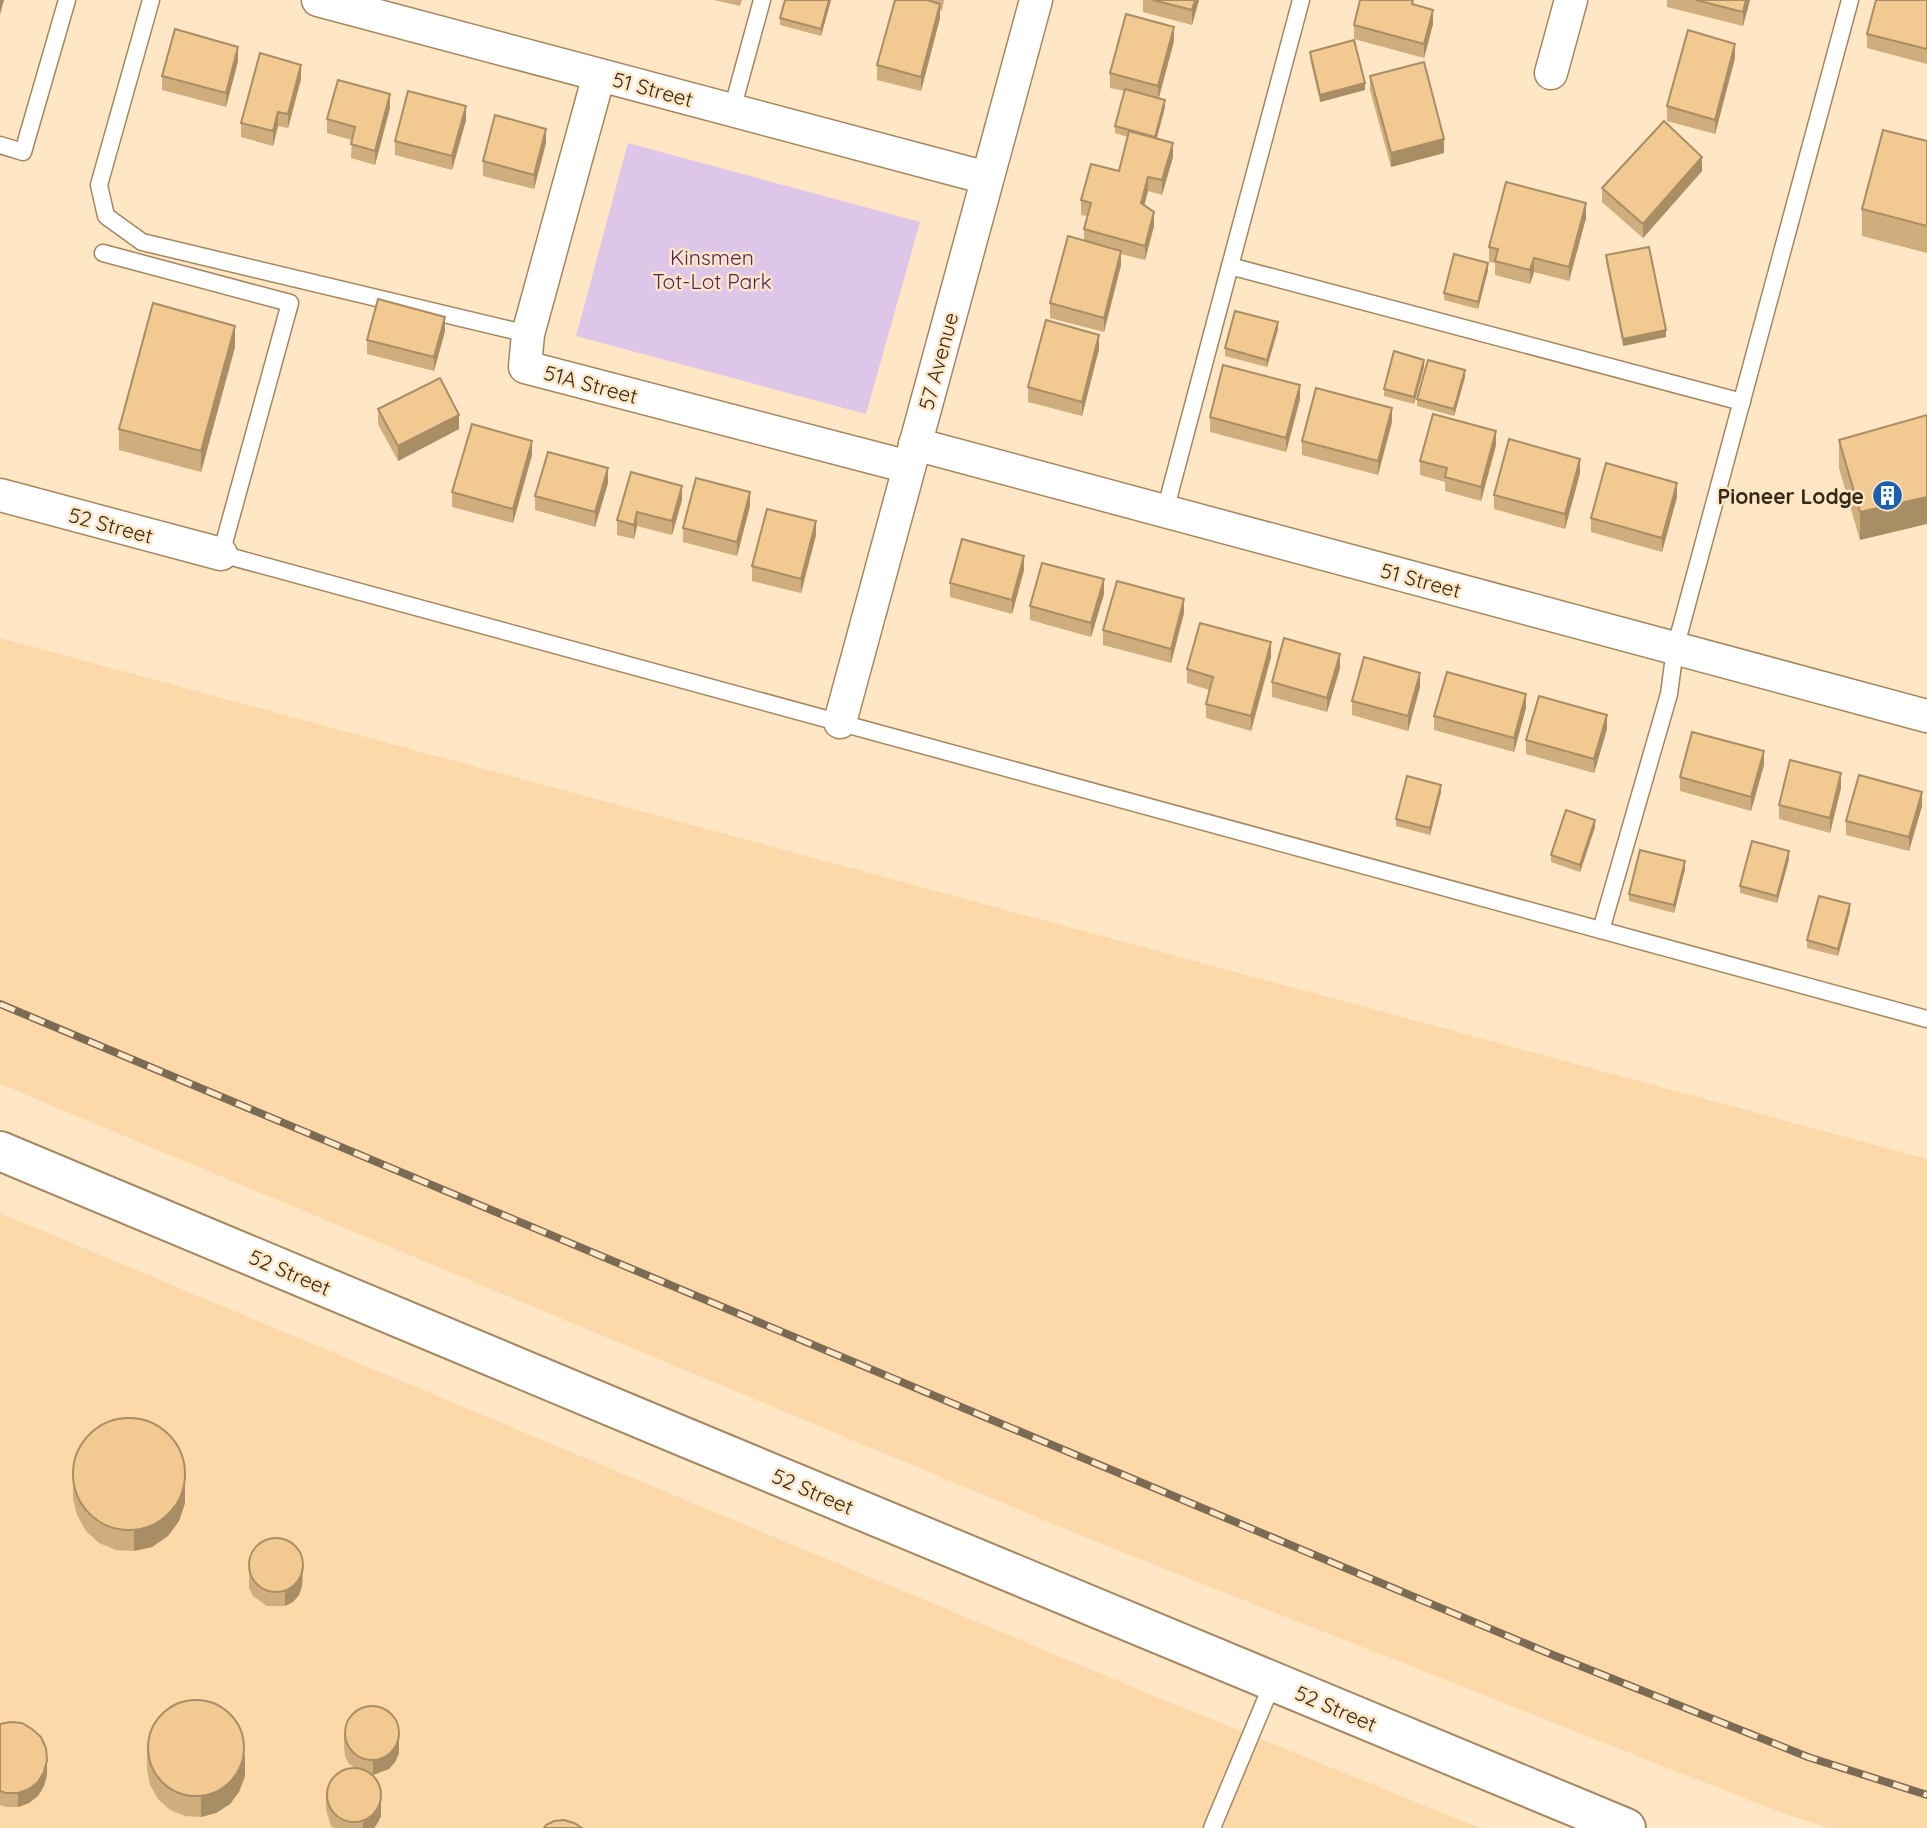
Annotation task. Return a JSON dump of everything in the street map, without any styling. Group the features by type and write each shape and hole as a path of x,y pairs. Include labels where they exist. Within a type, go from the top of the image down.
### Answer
{"main road":[{"name":"52 Street","path":"0,1151 1626,1828"}],"street":[{"name":"51 Street","path":"318,0 987,178"},
{"name":"57 Avenue","path":"840,722 1036,0"},
{"path":"1551,73 1571,0"},
{"name":"51A Street","path":"599,75 528,334 525,367 912,456"},
{"name":"51 Street","path":"912,456 1165,511 1927,716"},
{"name":"52 Street","path":"0,495 222,554"}],"lane":[{"path":"0,145 23,152 67,0"},
{"path":"151,0 99,185 106,216 142,242 528,334"},
{"path":"732,110 762,0"},
{"path":"1165,511 1301,0"},
{"path":"1601,930 1669,694 1675,649 1850,0"},
{"path":"103,253 290,303 222,554 1927,1019"},
{"path":"1230,267 1742,402"},
{"path":"1212,1828 1273,1682"}],"shaded area":[{"path":"0,638 1927,1159 1927,1828 1830,1828 1782,1813 1087,1538 0,1084"},
{"path":"0,1213 1142,1691 1480,1828 0,1828"}],"green space":[{"name":"Kinsmen Tot-Lot Park","path":"628,143 920,222 866,414 576,336"}],"building":[{"path":"785,0 829,0 821,29 780,18"},
{"path":"895,0 927,0 940,4 921,77 877,65"},
{"path":"1153,0 1195,0 1192,10"},
{"path":"1360,0 1413,0 1412,4 1433,10 1424,44 1354,25"},
{"path":"1696,0 1746,0 1743,12"},
{"path":"1876,0 1927,0 1927,49 1867,34"},
{"path":"1126,14 1174,27 1158,86 1110,73"},
{"path":"175,29 238,47 226,93 162,76"},
{"path":"1688,30 1735,44 1715,120 1667,106"},
{"path":"1354,40 1365,83 1320,95 1310,52"},
{"path":"260,53 301,65 288,114 278,112 273,131 241,123"},
{"path":"1424,62 1444,139 1391,153 1370,76"},
{"path":"338,80 390,94 375,151 351,144 355,127 327,119"},
{"path":"1125,89 1165,100 1155,137 1115,126"},
{"path":"408,91 466,106 452,156 395,141"},
{"path":"495,115 546,129 534,175 483,161"},
{"path":"1664,121 1702,157 1643,224 1602,188"},
{"path":"1883,130 1927,141 1927,226 1862,209"},
{"path":"1129,131 1173,143 1162,180 1148,177 1141,203 1154,212 1145,246 1084,229 1091,203 1081,200 1091,164 1119,171"},
{"path":"1506,182 1586,203 1569,267 1534,258 1530,270 1495,261 1498,249 1489,247"},
{"path":"1068,236 1121,251 1104,318 1050,303"},
{"path":"1649,247 1666,330 1623,339 1606,255"},
{"path":"1454,254 1488,263 1478,302 1444,293"},
{"path":"378,299 445,317 434,357 367,340"},
{"path":"153,303 235,326 201,451 119,429"},
{"path":"1235,311 1278,322 1267,360 1225,348"},
{"path":"1046,320 1099,335 1082,402 1028,387"},
{"path":"1394,351 1424,360 1414,397 1384,389"},
{"path":"1428,360 1465,370 1454,409 1417,399"},
{"path":"1223,365 1300,385 1286,438 1210,417"},
{"path":"440,378 459,415 398,446 378,409"},
{"path":"1316,388 1392,408 1378,461 1302,441"},
{"path":"1433,414 1496,431 1481,487 1445,477 1447,468 1420,461"},
{"name":"Pioneer Lodge","path":"1927,415 1927,497 1860,512 1839,440"},
{"path":"472,424 532,441 513,509 452,492"},
{"path":"1509,439 1580,459 1565,514 1494,495"},
{"path":"548,452 608,468 595,512 535,496"},
{"path":"1606,463 1677,483 1662,538 1591,518"},
{"path":"631,472 682,486 672,521 637,512 634,525 617,520"},
{"path":"696,478 750,492 737,542 683,528"},
{"path":"767,509 816,521 801,579 752,566"},
{"path":"962,539 1024,556 1012,600 950,583"},
{"path":"1042,563 1104,579 1091,623 1030,606"},
{"path":"1117,581 1184,599 1171,649 1103,630"},
{"path":"1200,623 1271,642 1251,716 1206,704 1213,677 1187,669"},
{"path":"1284,638 1340,654 1327,698 1272,682"},
{"path":"1364,657 1420,673 1408,716 1352,701"},
{"path":"1447,672 1526,694 1514,738 1434,716"},
{"path":"1539,696 1607,715 1594,759 1526,740"},
{"path":"1692,732 1764,751 1751,797 1680,777"},
{"path":"1790,760 1841,773 1830,818 1779,805"},
{"path":"1859,775 1922,792 1909,837 1846,821"},
{"path":"1407,776 1441,785 1430,828 1396,819"},
{"path":"1566,810 1595,820 1580,865 1551,855"},
{"path":"1752,841 1789,851 1777,896 1740,886"},
{"path":"1640,850 1685,861 1674,905 1629,894"},
{"path":"1819,896 1850,904 1838,949 1807,940"},
{"path":"129,1418 150,1422 169,1434 181,1453 185,1474 181,1495 169,1514 150,1526 129,1530 108,1526 89,1514 77,1495 73,1474 77,1453 89,1434 108,1422"},
{"path":"276,1538 295,1546 303,1565 295,1584 276,1592 257,1584 249,1565 257,1546"},
{"path":"196,1700 215,1703 230,1714 241,1729 244,1748 241,1767 230,1782 215,1793 196,1796 177,1793 162,1782 151,1767 148,1748 151,1729 162,1714 177,1703"},
{"path":"377,1706 387,1710 395,1718 399,1733 395,1748 387,1756 367,1760 357,1756 349,1748 345,1728 349,1718 357,1710"},
{"path":"22,1723 32,1729 41,1737 46,1748 47,1760 38,1782 18,1793 0,1791 0,1724"},
{"path":"354,1768 373,1776 381,1795 373,1814 354,1822 335,1814 327,1795 335,1776"},
{"path":"564,1820 582,1828 544,1828 554,1821"}],"railway":[{"path":"0,1004 1548,1653 1808,1757 1927,1795"}],"place":[{"name":"Pioneer Lodge","path":"1887,496"}]}
